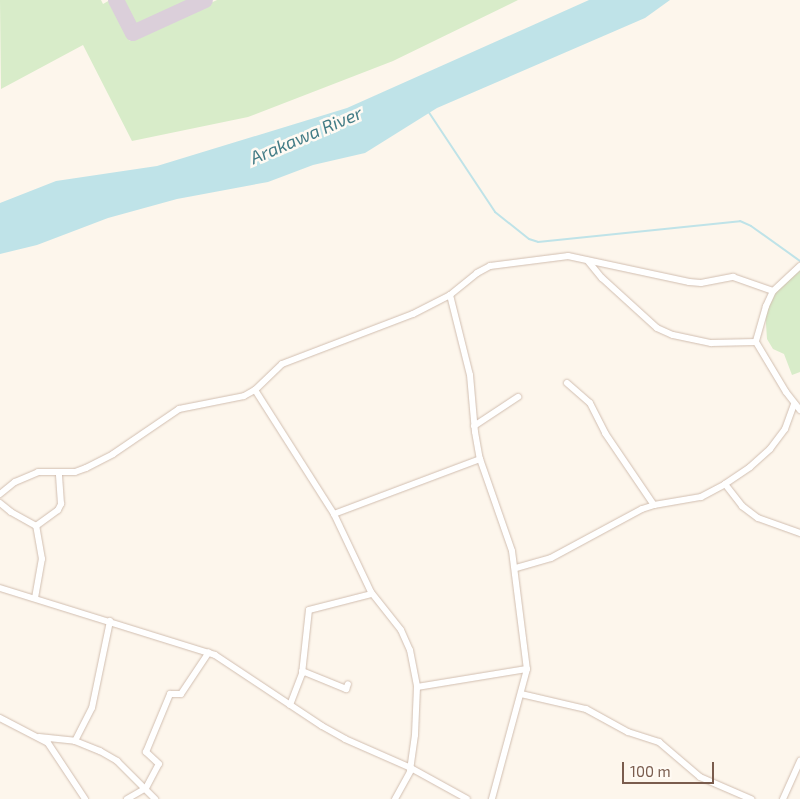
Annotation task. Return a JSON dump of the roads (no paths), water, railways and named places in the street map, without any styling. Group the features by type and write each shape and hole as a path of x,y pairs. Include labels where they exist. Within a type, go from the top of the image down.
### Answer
{"street":[{"path":"0,494 15,482 38,472 75,472 114,454 179,409 230,400 254,390 282,364 413,314 450,295 477,273 490,266 568,256 701,283 733,277 773,291"},
{"path":"588,260 602,278 657,328 673,335 711,343 756,342"},
{"path":"800,266 773,291 766,306 756,342 794,404 800,410"},
{"path":"450,295 470,374 474,426 480,459 505,526 516,568 527,669 492,799"},
{"path":"566,383 590,403 605,433 654,505"},
{"path":"254,390 334,514 372,594 401,630 406,641 417,687 416,735 411,768 395,799"},
{"path":"474,426 518,397"},
{"path":"516,568 551,558 642,509 654,505 701,497 725,484 750,467 770,449 786,429 794,404"},
{"path":"334,514 480,459"},
{"path":"36,526 58,510 61,504 59,472"},
{"path":"725,484 742,506 758,518 800,533"},
{"path":"0,503 11,512 36,526"},
{"path":"35,598 42,559 36,526"},
{"path":"0,588 209,652 345,739 411,768 467,799"},
{"path":"290,705 302,671 309,610 372,594"},
{"path":"75,741 92,708 110,621"},
{"path":"127,799 146,788 159,764 146,752 170,694 181,694 209,652"},
{"path":"417,687 527,669"},
{"path":"302,671 346,689 348,684"},
{"path":"521,694 586,709 628,732 659,742 700,777 751,799"},
{"path":"0,718 14,727 39,737 48,743 85,799"},
{"path":"39,737 75,741 100,751 117,761 155,799"},
{"path":"783,799 800,761"}],"water":[{"name":"Arakawa River","path":"589,0 670,0 645,18 437,108 365,153 313,165 268,182 177,199 108,218 37,245 0,254 0,203 56,181 157,166 347,108"}],"waterway":[{"path":"428,111 495,212 529,239 538,242 740,221 751,226 800,261"}]}
